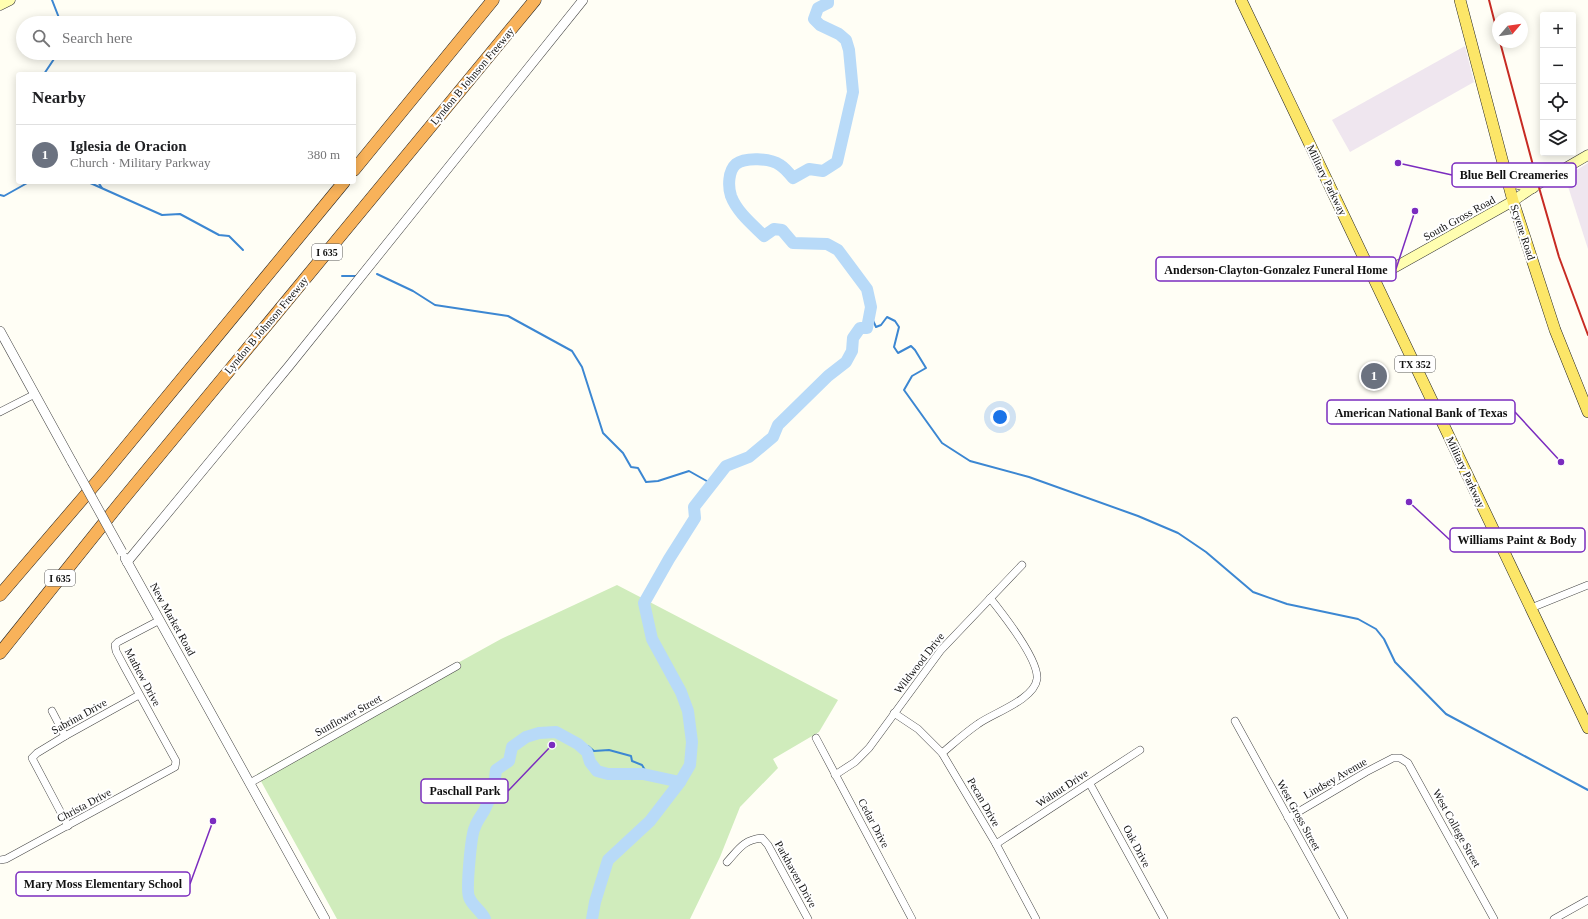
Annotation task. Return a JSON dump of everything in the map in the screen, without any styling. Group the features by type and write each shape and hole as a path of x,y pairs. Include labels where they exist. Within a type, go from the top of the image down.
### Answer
{"highway":[{"path":"356,168 494,0"},
{"name":"Lyndon B Johnson Freeway","path":"0,653 125,497 535,0"},
{"name":"I 635","path":"0,596 342,184"}],"main road":[{"path":"0,5 10,0"},
{"name":"Military Parkway","path":"1241,0 1588,728"},
{"name":"Scyene Road","path":"1460,0 1513,201 1555,330 1588,412"},
{"name":"South Gross Road","path":"1374,279 1513,201 1588,155"},
{"path":"1506,175 1511,181 1517,184 1533,188"}],"street":[{"path":"127,562 289,366 583,0"},
{"name":"New Market Road","path":"0,331 325,919"},
{"path":"0,412 35,394"},
{"name":"Wildwood Drive","path":"835,775 855,762 869,748 941,650 1022,565"},
{"path":"1531,608 1588,585"},
{"path":"942,753 981,722 1023,698 1035,685 1037,673 1017,633 990,598"},
{"name":"Mathew Drive","path":"160,620 115,645 116,650 139,695 177,764"},
{"name":"Sunflower Street","path":"250,783 457,666"},
{"name":"Sabrina Drive","path":"68,826 32,758 37,753 65,736 139,695"},
{"path":"52,711 65,736"},
{"name":"Pecan Drive","path":"894,713 918,729 942,753 996,844 1036,919"},
{"name":"West Gross Street","path":"1235,721 1344,919"},
{"name":"Cedar Drive","path":"816,738 912,919"},
{"name":"Walnut Drive","path":"996,844 1140,750"},
{"name":"Lindsey Avenue","path":"1288,818 1366,772 1393,758"},
{"name":"West College Street","path":"1393,758 1400,758 1408,763 1494,919"},
{"name":"Christa Drive","path":"0,860 6,859 68,826 173,769 177,764"},
{"name":"Oak Drive","path":"1090,784 1164,919"},
{"name":"Parkhaven Drive","path":"727,862 742,845 752,839 762,838 768,845 808,919"},
{"path":"1554,919 1588,900"}],"shaded area":[{"path":"1465,46 1474,82 1350,152 1332,120"},
{"path":"1588,163 1588,249 1565,177"}],"green space":[{"path":"617,585 838,700 819,732 773,759 778,768 740,807 720,857 690,919 337,919 257,774 501,639"}],"waterway":[{"path":"52,0 58,16"},
{"path":"592,919 595,902 608,860 650,821 680,782 690,765 692,742 688,711 681,692 652,639 644,603 669,559 695,518 694,507 726,466 749,457 773,437 778,425 828,376 846,362 852,351 853,338 860,328 867,328 871,307 867,289 838,250 827,244 793,243 782,230 774,229 764,236 745,218 734,202 729,188 729,179 733,167 745,160 758,159 776,163 784,168 793,178 809,169 823,171 837,162 853,92 849,50 846,40 839,34 820,25 814,19 818,8 828,3 828,0"},
{"path":"45,72 53,60"},
{"path":"0,195 4,196 25,184"},
{"path":"92,184 162,215 180,214 219,235 229,236 243,250"},
{"path":"99,184 102,188"},
{"path":"377,274 413,291 435,305 508,316 572,351 582,367 603,433 623,453 631,467 638,468 646,482 658,481 689,471 712,484"},
{"path":"342,276 357,276"},
{"path":"870,314 876,327 881,325 887,317 895,321 899,327 894,347 898,353 911,346 926,368 912,376 904,390 942,443 970,461 1029,477 1138,516 1178,533 1206,552 1253,592 1287,604 1358,619 1376,629 1384,639 1395,662 1446,714 1588,790"},
{"path":"485,919 470,900 468,892 469,862 473,832 491,796 496,770 509,761 512,747 526,737 539,733 556,732 578,744 587,752 590,762 597,771 608,774 643,774 680,782"},
{"path":"580,746 588,746 594,751 609,750 631,756 632,761 642,765 648,775"}],"railway":[{"path":"1489,0 1492,12"},
{"path":"1502,48 1559,257 1588,335"}],"place":[{"name":"Blue Bell Creameries","path":"1398,163"},
{"name":"Anderson-Clayton-Gonzalez Funeral Home","path":"1415,211"},
{"name":"Iglesia de Oracion","path":"1374,376"},
{"name":"American National Bank of Texas","path":"1561,462"},
{"name":"Williams Paint & Body","path":"1409,502"},
{"name":"Paschall Park","path":"552,745"},
{"name":"Mary Moss Elementary School","path":"213,821"}]}
